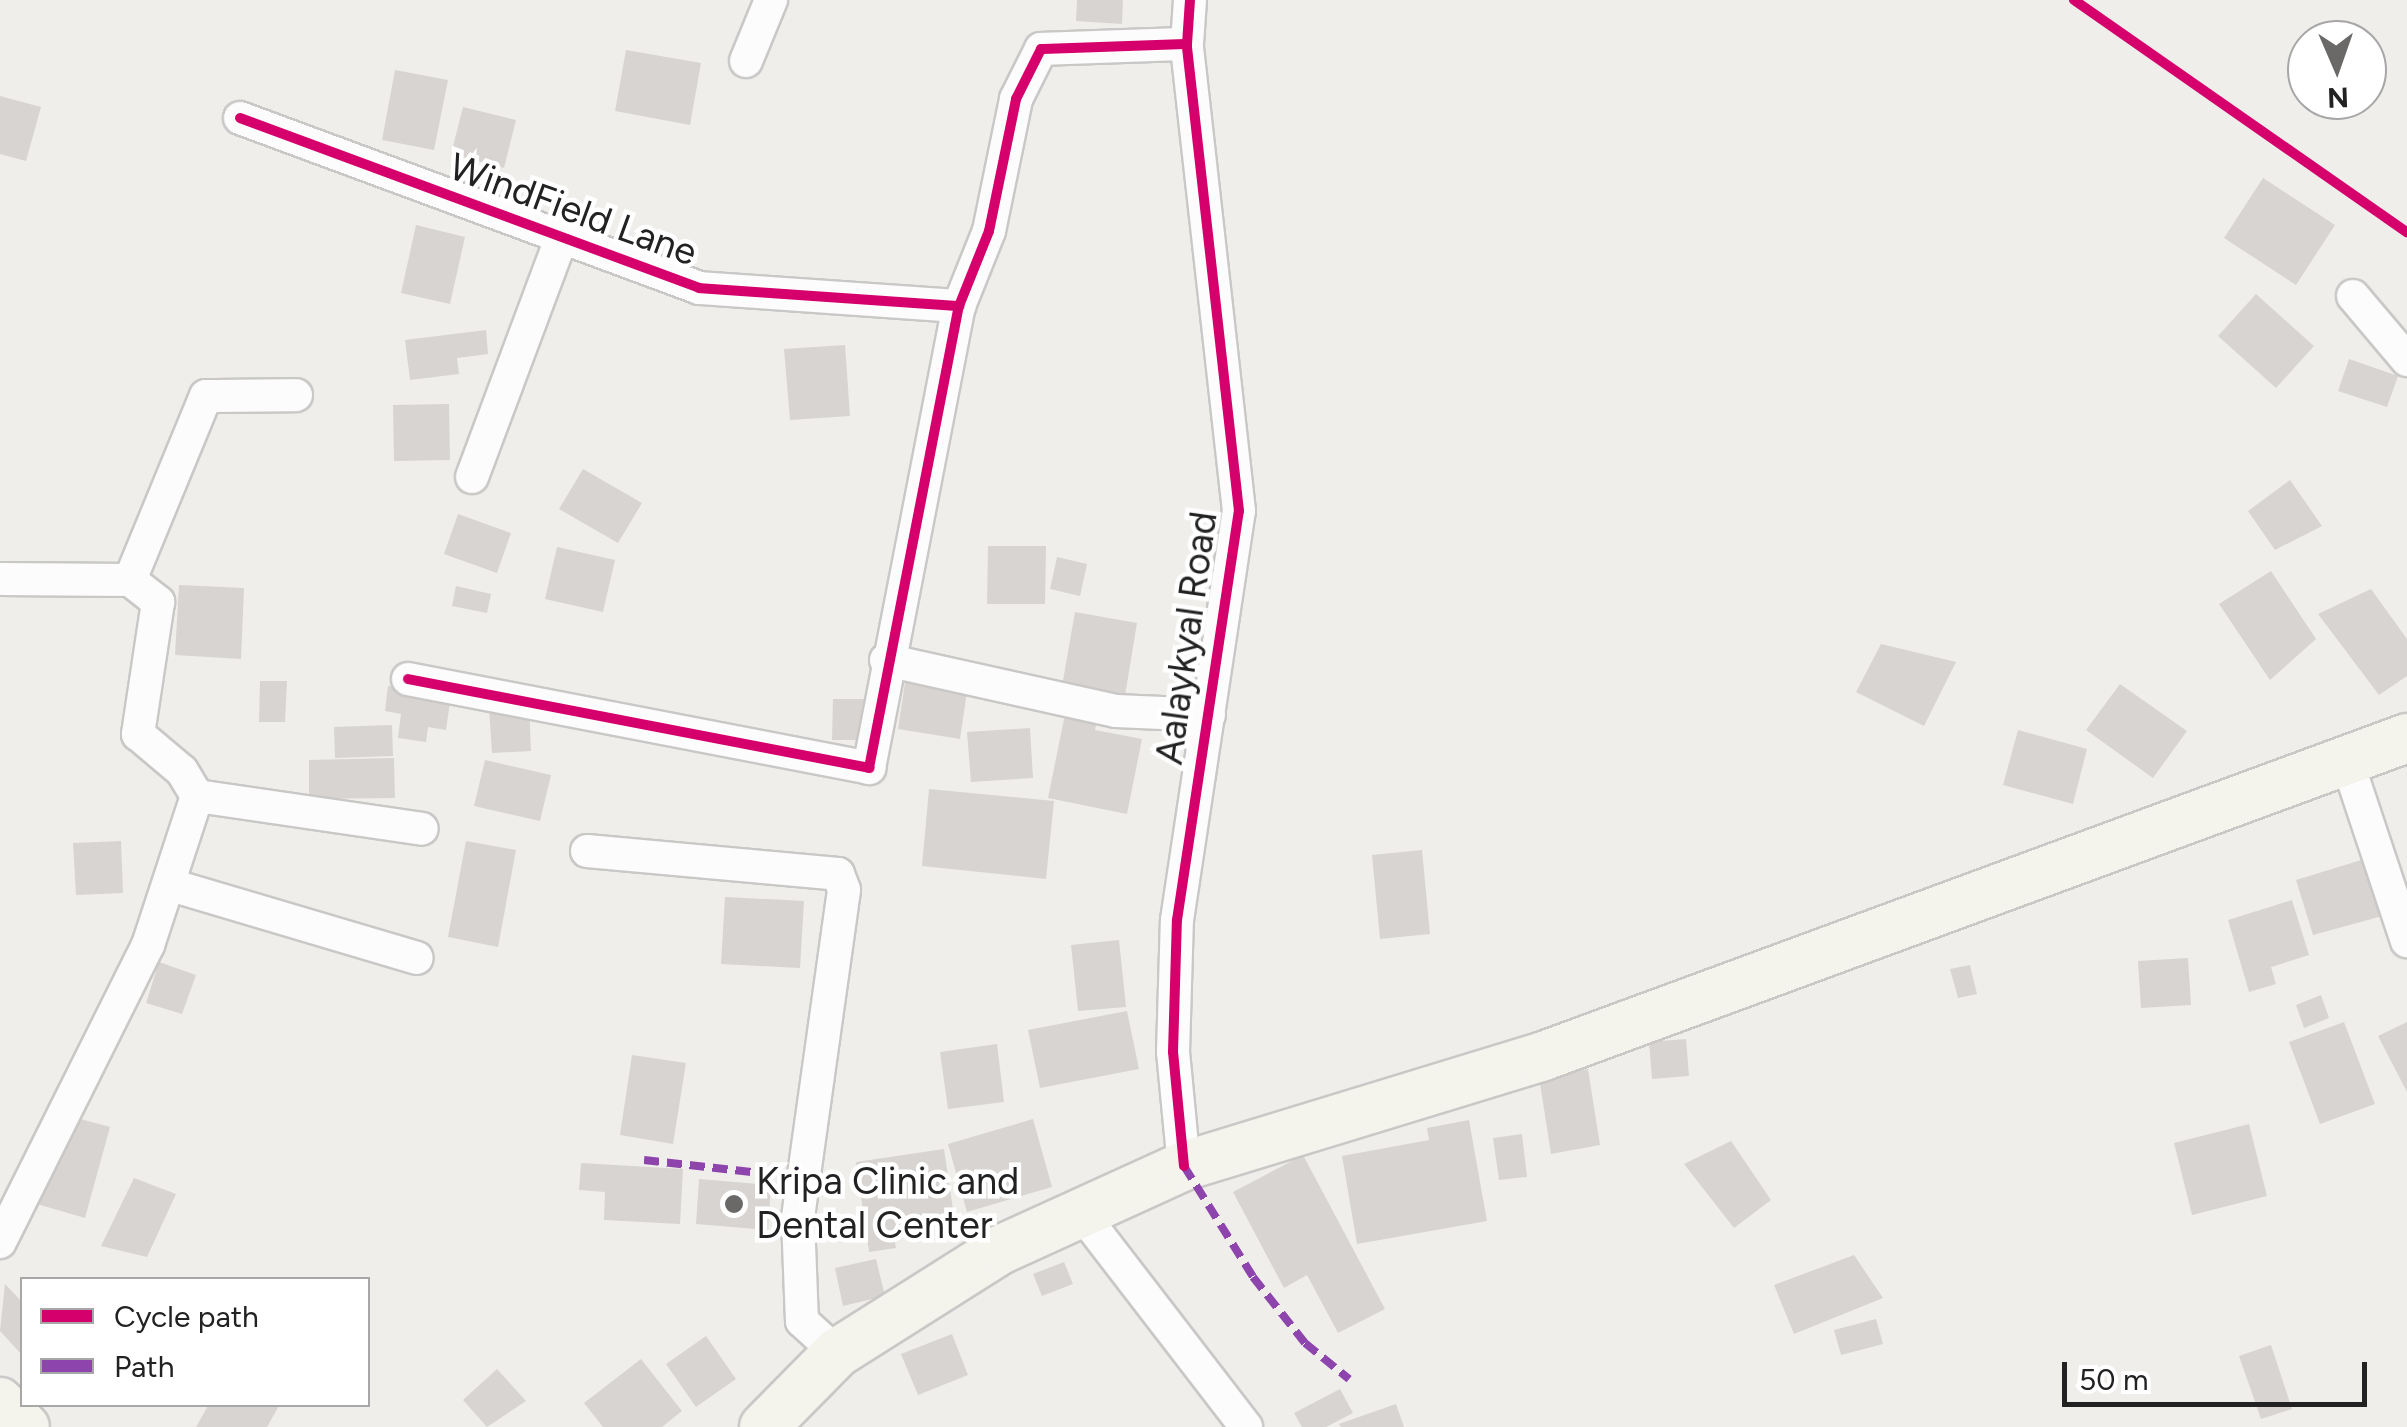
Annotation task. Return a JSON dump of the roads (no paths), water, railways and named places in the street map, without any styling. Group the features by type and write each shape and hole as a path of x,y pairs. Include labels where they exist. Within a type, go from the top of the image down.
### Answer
{"main road":[{"path":"764,1427 837,1353 1079,1210 1184,1166 1540,1057 2407,738"},
{"path":"0,1402 24,1427"}],"street":[{"path":"746,61 770,0"},
{"name":"Aalaykyal Road","path":"1184,1166 1173,1052 1177,920 1238,510 1188,44 1199,2"},
{"path":"408,679 869,768 886,660 959,306 989,231 1016,99 1042,49 1188,44"},
{"name":"WindField Lane","path":"240,118 699,288 959,306"},
{"path":"472,477 562,239"},
{"path":"2352,296 2407,360"},
{"path":"130,580 206,396 296,395"},
{"path":"0,578 130,580 158,602 138,734 182,771 197,796 174,886 0,1242"},
{"path":"886,660 1116,711 1209,715"},
{"path":"2347,761 2407,941"},
{"path":"197,796 422,829"},
{"path":"588,851 838,874 844,890 798,1218 802,1321 837,1353"},
{"path":"174,886 417,958"},
{"path":"1079,1210 1246,1427"}],"place":[{"name":"Kripa Clinic and Dental Center","path":"734,1204"}]}
